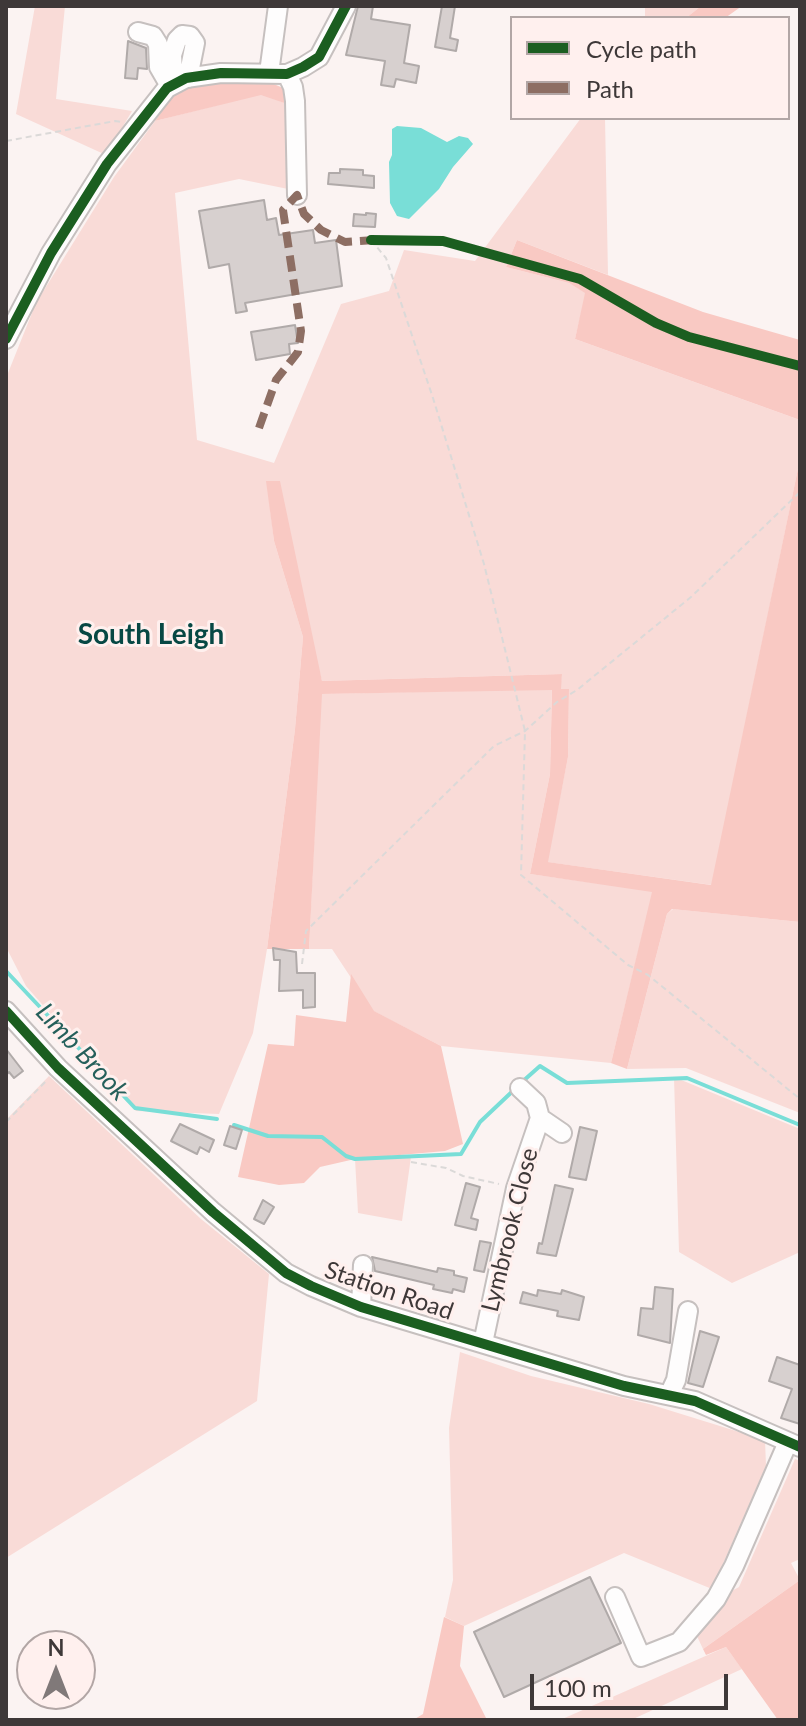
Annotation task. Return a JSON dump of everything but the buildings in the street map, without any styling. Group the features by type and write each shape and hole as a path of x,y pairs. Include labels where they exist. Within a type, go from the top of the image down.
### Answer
{"street":[{"path":"278,6 278,73 295,101 297,195"},
{"path":"6,339 51,253 107,164 137,126 179,82 221,73 278,73 319,57 346,6"},
{"path":"138,32 153,36 158,44 159,67 179,82"},
{"name":"Station Road","path":"6,1011 58,1068 270,1261 311,1286 361,1307 599,1379 695,1401 794,1444"},
{"path":"520,1088 536,1103 540,1118 562,1133"},
{"name":"Lymbrook Close","path":"483,1343 516,1188 540,1118"},
{"path":"361,1307 363,1265"},
{"path":"669,1395 676,1380 688,1311"},
{"path":"615,1597 641,1657 679,1642 716,1599 794,1444"}],"path":[{"path":"6,141 115,121 137,126"},
{"path":"371,240 386,258 433,398 484,564 525,731 521,875 628,965 648,975 800,1099"},
{"path":"302,964 306,931 494,746 525,731 557,702 577,690 691,597 800,492"},
{"path":"6,1122 58,1068"},
{"path":"411,1162 446,1168 463,1176 516,1188"}],"shaded area":[{"path":"35,6 65,6 56,99 132,111 106,155 16,114"},
{"path":"645,6 701,6 688,16 645,16"},
{"path":"701,6 742,6 728,16 688,16"},
{"path":"221,77 262,79 283,88 290,105 261,95 155,121 179,87"},
{"path":"261,94 290,105 293,190 239,179 175,193 197,440 274,463 341,304 389,291 404,250 475,261 580,120 605,120 608,275 517,240 506,267 569,283 586,293 575,339 800,420 800,459 712,885 547,862 568,757 569,689 560,689 562,674 322,681 267,481 274,541 303,637 295,729 253,1033 219,1114 136,1111 26,986 6,947 6,378 36,303 114,177 155,121"},
{"path":"517,240 703,312 800,340 800,420 575,339 585,293 569,283 506,267"},
{"path":"800,459 800,922 672,909 667,914 627,1069 611,1063 652,892 530,874 550,774 552,690 322,694 309,949 267,949 295,729 303,637 274,541 266,481 280,481 322,681 562,674 561,689 569,689 568,757 548,862 711,885"},
{"path":"552,689 550,774 530,874 653,891 611,1063 441,1046 373,1011 332,949 309,949 321,694"},
{"path":"673,909 800,922 800,1113 686,1068 627,1069 667,914"},
{"path":"351,974 374,1011 441,1046 463,1144 445,1151 355,1159 320,1167 304,1183 279,1185 238,1177 268,1044 294,1046 296,1015 346,1022"},
{"path":"49,1076 201,1219 269,1274 257,1401 6,1558 6,1120"},
{"path":"674,1077 800,1129 800,1252 732,1283 679,1252"},
{"path":"411,1157 402,1221 358,1213 355,1159"},
{"path":"460,1352 531,1376 649,1404 765,1440 766,1466 712,1589 624,1553 464,1626 445,1617 453,1580 449,1428"},
{"path":"795,1459 800,1461 800,1559 791,1563 800,1580 703,1649 696,1634 726,1594 739,1587"},
{"path":"800,1580 800,1720 778,1720 726,1647 706,1655 703,1649"},
{"path":"444,1617 464,1626 460,1666 487,1720 413,1720 423,1714"},
{"path":"726,1647 742,1669 631,1720 560,1720"}],"water":[{"path":"397,126 421,128 447,142 459,136 468,138 473,144 439,189 409,219 397,216 390,203 392,129"}],"waterway":[{"name":"Limb Brook","path":"6,971 135,1108 217,1119"},
{"name":"Limb Brook","path":"522,1082 540,1066 567,1083 687,1078 800,1125"},
{"name":"Limb Brook","path":"234,1125 268,1136 322,1137 346,1156 355,1159 461,1154 480,1122 516,1088"}],"marked path":[{"path":"259,428 276,380 298,352 301,331 283,210 297,195 304,214 321,230 345,242 375,240"}],"cycle path":[{"path":"6,339 51,253 107,164 167,88 186,78 221,73 287,74 303,67 319,57 346,6"},
{"path":"371,240 443,241 580,279 656,323 689,337 800,366"},
{"path":"6,1011 58,1068 213,1212 286,1273 361,1307 624,1386 695,1401 800,1447"}],"district":[{"name":"South Leigh","path":"151,635"}]}
